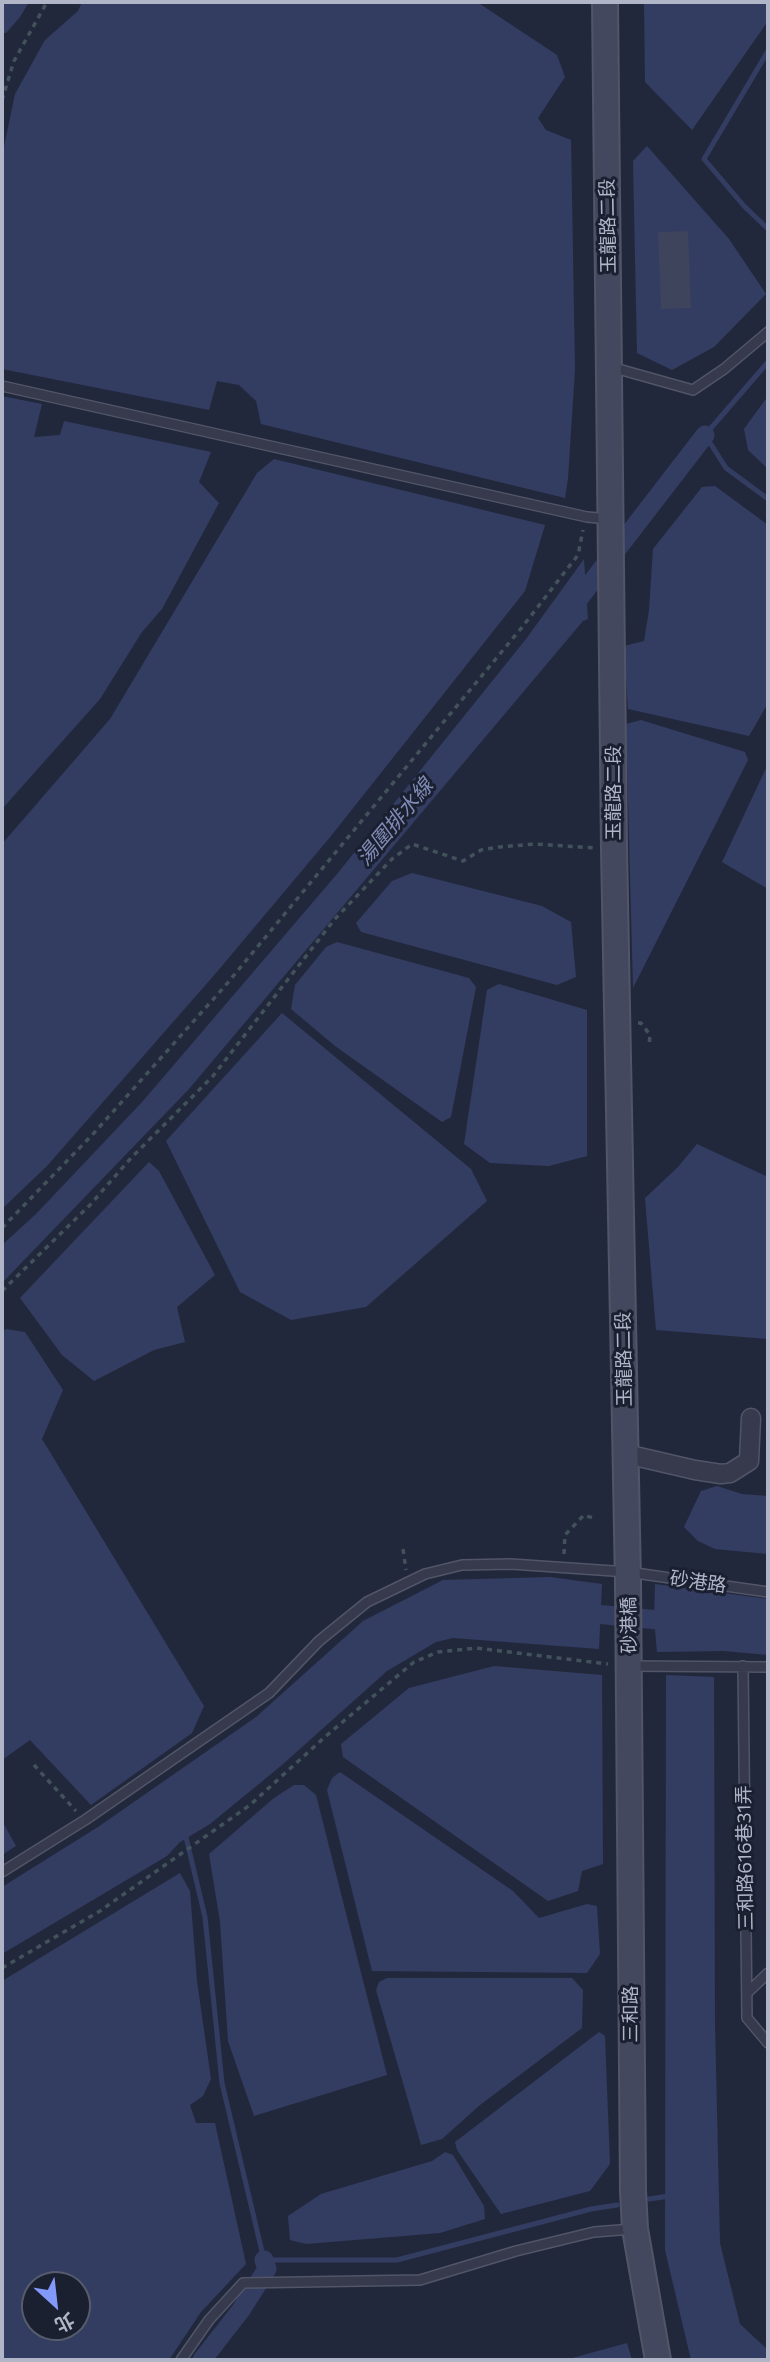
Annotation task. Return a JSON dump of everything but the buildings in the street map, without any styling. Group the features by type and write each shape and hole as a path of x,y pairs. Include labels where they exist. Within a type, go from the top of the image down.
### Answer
{"main road":[{"name":"玉龍路二段","path":"605,2 614,849 628,1577"},
{"name":"砂港橋","path":"628,1577 629,1666"},
{"name":"三和路","path":"629,1666 635,2228 659,2360"}],"street":[{"path":"625,1454 695,1470 730,1473 749,1461 751,1418"}],"lane":[{"path":"610,366 693,390 724,369 768,332"},
{"path":"2,386 587,517 612,519"},
{"name":"砂港路","path":"2,1872 85,1820 269,1693 319,1641 367,1602 425,1574 462,1565 511,1563 768,1592"},
{"path":"629,1666 768,1667"},
{"name":"三和路616巷31弄","path":"743,1666 747,2018 768,2043"},
{"path":"747,1993 768,1973"},
{"path":"181,2360 209,2320 243,2283 420,2280 516,2251 594,2232 635,2228"}],"path":[{"path":"2,100 14,61 47,2"},
{"path":"2,1228 94,1133 225,986 515,636 578,555 587,517"},
{"path":"2,1291 90,1205 131,1158 213,1076 334,920 392,859 412,844 463,861 481,850 535,844 614,849"},
{"path":"563,1567 565,1535 584,1516 593,1518"},
{"path":"403,1549 409,1582"},
{"path":"2,1968 100,1911 250,1805 414,1662 438,1652 476,1648 629,1666"},
{"path":"34,1765 85,1820"}],"water":[{"path":"2,2 29,2 6,33 2,33"},
{"path":"82,2 477,2 557,55 565,77 538,118 546,130 571,140 575,369 565,498 261,424 256,401 239,385 217,381 209,410 2,369 2,156 15,94 45,40 78,11"},
{"path":"644,2 768,2 768,21 692,130 645,82"},
{"path":"647,146 729,239 766,294 714,347 672,370 637,353 633,161"},
{"path":"2,396 42,404 34,437 60,435 64,421 211,452 199,482 219,503 162,609 142,632 100,699 2,809"},
{"path":"768,396 768,469 748,450 744,429"},
{"path":"274,459 545,525 525,591 331,836 216,973 47,1166 2,1209 2,844 110,719 257,473"},
{"path":"715,486 768,525 768,703 749,736 628,709 624,646 644,641 653,549 702,487"},
{"path":"584,559 588,619 583,621 189,1089 2,1283 2,1245 36,1214 143,1101 337,874 526,639"},
{"path":"641,720 745,752 748,760 633,988 626,724"},
{"path":"768,764 768,889 722,862"},
{"path":"412,873 542,906 571,922 576,977 557,985 361,932 356,923 392,881"},
{"path":"337,942 469,978 476,987 451,1117 442,1122 335,1046 291,1009 295,985 326,947"},
{"path":"499,984 587,1010 587,1156 549,1166 490,1163 464,1144 487,990"},
{"path":"282,1013 471,1169 487,1201 366,1307 291,1320 240,1292 166,1141"},
{"path":"697,1144 768,1177 768,1339 656,1330 645,1198 678,1167"},
{"path":"149,1162 159,1171 215,1275 177,1307 185,1342 154,1350 94,1381 62,1355 20,1298"},
{"path":"6,1329 25,1332 63,1390 42,1439 204,1706 192,1733 91,1805 30,1740 2,1760 2,1332"},
{"path":"717,1486 742,1494 768,1496 768,1554 715,1549 698,1541 684,1527 701,1491"},
{"path":"550,1577 602,1584 599,1649 453,1638 436,1642 387,1671 282,1765 210,1824 180,1842 167,1856 2,1954 2,1887 98,1827 256,1717 363,1621 443,1580"},
{"path":"655,1584 768,1599 768,1655 724,1651 657,1652"},
{"path":"494,1666 602,1675 603,1864 582,1871 578,1891 548,1901 343,1757 341,1744 409,1688"},
{"path":"666,1675 714,1677 715,2024 720,2243 740,2324 768,2350 768,2360 691,2360 665,2250"},
{"path":"340,1772 513,1891 539,1918 587,1904 597,1906 600,1954 587,1973 372,1971 327,1790 332,1778"},
{"path":"294,1785 304,1785 316,1795 387,2075 254,2116 228,2041 220,1922 209,1854 274,1798"},
{"path":"2,1821 16,1846 2,1855"},
{"path":"180,1873 190,1891 197,1981 211,2079 203,2096 190,2105 196,2123 215,2123 246,2264 201,2312 169,2360 2,2360 2,1981"},
{"path":"387,1978 572,1978 583,1990 582,2028 480,2105 442,2139 421,2145 376,1990 379,1982"},
{"path":"599,2032 605,2036 610,2164 590,2191 501,2214 457,2150 455,2142"},
{"path":"445,2152 453,2155 484,2206 485,2219 440,2233 306,2244 290,2240 288,2216 321,2194 432,2161"},
{"path":"627,2343 632,2360 565,2360"}],"waterway":[{"path":"768,51 704,159 744,206 768,229"},
{"name":"湯圍排水線","path":"768,362 705,435 726,468 768,499"},
{"name":"湯圍排水線","path":"571,609 705,435"},
{"path":"574,1612 680,1622"},
{"path":"185,1833 205,1917 222,2083 264,2260 397,2260 591,2209 617,2205"},
{"path":"649,2199 669,2196"},
{"path":"202,2360 241,2310 267,2269 264,2260"}]}
